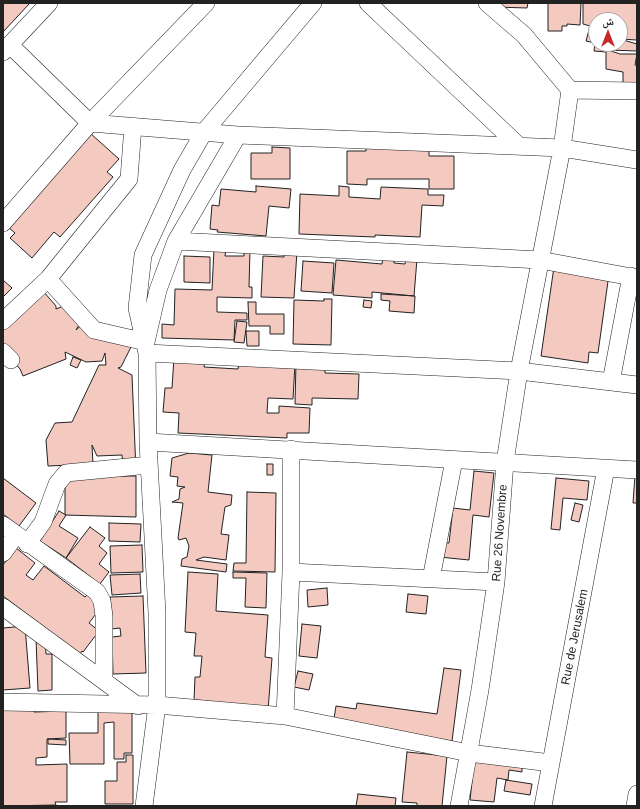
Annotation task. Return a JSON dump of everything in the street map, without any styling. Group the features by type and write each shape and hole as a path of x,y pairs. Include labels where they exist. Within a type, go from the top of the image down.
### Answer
{"street":[{"path":"49,3 6,48 90,123 238,135 562,148 637,160"},
{"path":"3,223 90,123 206,3"},
{"path":"147,347 137,308 143,255 182,170 204,132 313,3"},
{"path":"368,3 519,146"},
{"path":"487,3 524,35 570,90 637,91"},
{"name":"Rue 26 Novembre","path":"459,806 496,582 505,462 519,371 562,148 570,90"},
{"path":"3,321 48,280 129,179 133,126"},
{"path":"144,806 157,705 157,613 148,442 147,347 158,290 176,241 238,135"},
{"path":"176,241 540,260 634,277 611,382"},
{"path":"48,280 94,330 147,347 519,371 637,385"},
{"path":"148,442 637,470"},
{"path":"285,716 291,572 291,449"},
{"path":"431,579 454,460"},
{"path":"3,553 15,535 43,522 57,484 66,473 149,465"},
{"name":"Rue de Jerusalem","path":"543,806 606,468"},
{"path":"15,535 97,592 102,601 104,616 104,681"},
{"path":"291,572 496,582"},
{"path":"3,608 138,706"},
{"path":"3,702 138,706 157,705 285,716 468,753 551,763"},
{"path":"635,806 637,794"}],"building":[{"path":"3,3 30,3 3,32"},
{"path":"496,3 528,3 527,8 495,7"},
{"path":"548,3 581,3 580,25 567,24 567,26 562,26 562,31 548,31"},
{"path":"583,3 637,3 637,40 628,39 628,12 588,12 588,25 583,24"},
{"path":"628,41 637,44 637,51 628,51"},
{"path":"606,52 637,54 635,65 637,66 637,86 623,85 623,72 606,69"},
{"path":"90,133 119,159 107,172 113,177 60,237 54,232 32,258 10,238 15,233 8,227"},
{"path":"272,147 290,148 290,179 251,179 251,153 272,153"},
{"path":"366,148 429,149 429,156 454,156 454,189 429,189 429,179 367,179 367,185 347,184 347,151 366,151"},
{"path":"256,186 291,189 289,208 269,206 266,236 217,232 218,230 210,229 212,205 219,206 221,189 256,192"},
{"path":"339,186 349,187 349,197 380,199 381,187 428,189 428,195 444,195 443,206 422,205 420,237 299,234 300,194 339,196"},
{"path":"214,249 226,249 225,256 244,256 244,250 250,250 249,287 252,287 252,298 217,297 217,312 247,313 247,320 235,320 234,340 162,338 162,324 174,325 175,289 212,290"},
{"path":"284,251 297,251 294,298 261,297 263,256 284,257"},
{"path":"184,256 210,257 210,283 184,282"},
{"path":"383,257 394,258 394,263 405,264 406,259 417,259 414,296 372,292 372,298 333,295 336,260 382,264"},
{"path":"303,261 334,263 332,293 301,291"},
{"path":"554,267 609,274 598,353 589,352 588,363 541,356"},
{"path":"3,280 12,288 3,297"},
{"path":"43,291 56,306 56,309 66,305 81,321 76,330 84,323 132,345 121,367 118,368 132,375 136,471 123,472 122,455 97,456 92,445 93,464 48,466 46,440 55,423 72,422 99,365 106,365 105,353 102,361 86,362 65,352 66,359 23,376 20,369 3,350 3,325"},
{"path":"381,294 415,296 414,313 389,311 390,301 381,300"},
{"path":"324,299 332,299 331,345 293,344 294,300 324,301"},
{"path":"364,300 372,301 371,308 363,307"},
{"path":"248,302 256,302 256,314 284,314 284,334 270,334 270,326 249,326"},
{"path":"237,321 247,322 244,343 234,342"},
{"path":"246,331 259,331 259,346 247,346"},
{"path":"73,357 81,360 77,368 70,365"},
{"path":"174,358 205,360 204,367 238,369 239,362 295,364 293,399 268,398 267,413 279,413 279,406 310,408 309,433 287,433 287,438 178,433 179,413 163,412 165,388 172,388"},
{"path":"296,363 325,364 325,373 359,374 358,399 312,398 312,405 295,404"},
{"path":"189,453 212,455 208,492 232,495 231,505 225,507 221,534 229,535 226,560 204,557 196,560 227,564 226,572 181,566 182,559 187,557 189,546 186,538 179,540 178,538 183,503 172,502 179,499 180,489 185,487 177,486 178,477 170,476 172,458"},
{"path":"267,464 273,464 273,475 267,475"},
{"path":"474,471 494,473 489,517 473,515 469,560 439,557 441,542 449,543 453,508 470,510"},
{"path":"635,475 637,476 637,503 633,503"},
{"path":"65,476 136,476 136,517 65,515"},
{"path":"3,478 36,503 19,526 3,514"},
{"path":"556,478 589,481 587,500 563,498 560,530 551,529"},
{"path":"247,492 276,493 275,572 233,571 234,563 246,563"},
{"path":"575,503 583,505 579,522 571,520"},
{"path":"59,511 66,515 59,526 78,538 66,558 40,541"},
{"path":"109,523 141,524 140,542 109,541"},
{"path":"90,527 105,538 99,546 107,553 99,564 109,572 100,584 66,558"},
{"path":"142,545 143,572 111,573 110,546"},
{"path":"16,548 35,563 26,575 33,580 44,566 85,597 87,595 102,606 89,623 99,631 80,654 3,596 3,565"},
{"path":"188,572 218,574 216,611 268,615 265,657 272,658 268,711 208,712 208,701 194,700 195,677 200,677 202,656 194,656 196,633 185,632"},
{"path":"233,572 267,573 266,608 245,607 246,578 233,578"},
{"path":"140,574 141,593 112,595 110,575"},
{"path":"327,588 328,605 308,607 307,590"},
{"path":"408,594 428,596 426,614 406,612"},
{"path":"143,596 146,673 113,674 112,637 121,636 120,628 111,629 110,597"},
{"path":"302,624 321,626 317,658 299,656"},
{"path":"25,626 30,688 3,690 3,628"},
{"path":"36,639 45,639 46,654 52,654 52,690 38,691"},
{"path":"444,668 461,670 452,741 333,725 336,706 356,709 357,703 437,714"},
{"path":"298,671 313,674 309,690 294,687"},
{"path":"34,707 34,712 66,711 66,738 47,739 47,757 36,758 36,765 67,764 67,802 55,802 56,805 3,806 3,710"},
{"path":"98,710 132,710 132,753 124,753 124,759 114,759 114,722 104,723 104,764 70,764 69,733 98,733"},
{"path":"48,739 66,740 66,745 48,744"},
{"path":"407,752 447,756 442,806 417,806 417,803 402,802"},
{"path":"475,753 522,763 522,772 509,770 508,780 497,778 494,802 470,800"},
{"path":"126,755 133,755 133,804 105,804 105,781 117,781 117,762 126,762"},
{"path":"506,780 532,784 530,795 504,791"},
{"path":"358,794 396,798 395,806 356,806"}]}
